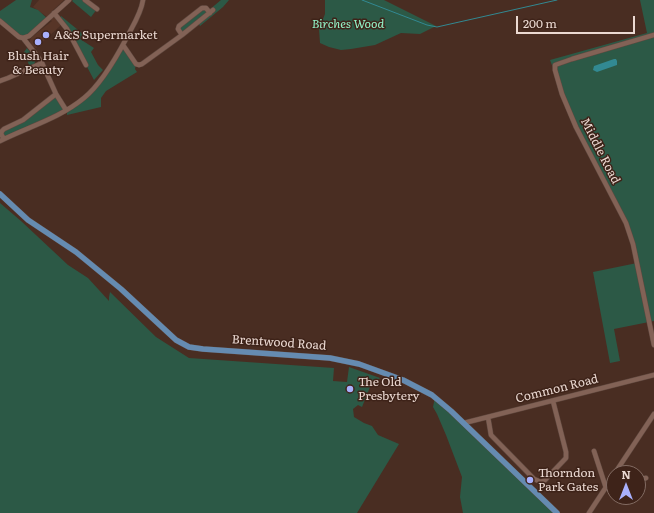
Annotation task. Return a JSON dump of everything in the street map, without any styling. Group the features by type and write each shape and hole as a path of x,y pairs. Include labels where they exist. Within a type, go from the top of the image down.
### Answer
{"main road":[{"name":"Brentwood Road","path":"0,194 28,220 76,252 121,289 176,340 189,346 203,349 330,358 359,364 403,380 432,395 464,423 557,513"}],"street":[{"path":"23,38 28,36 69,0"},
{"path":"86,0 97,9"},
{"path":"56,94 23,120 4,129 1,134 2,140 66,110 85,97 97,85 123,45 142,7 143,0"},
{"path":"123,45 137,66 182,35 212,11 202,8 179,26 178,29 182,35"},
{"path":"54,13 67,29 86,65"},
{"path":"0,21 19,37 23,38 38,56 56,94 66,110"},
{"name":"Middle Road","path":"654,35 555,66 562,94 576,127 626,223 633,244 654,345"},
{"path":"0,81 42,63"},
{"name":"Common Road","path":"464,423 654,375"},
{"path":"488,417 491,435 534,479 541,482 545,480 566,458 566,452 554,401"},
{"path":"621,465 654,414"},
{"path":"589,513 606,488 594,451"}],"shaded area":[{"path":"39,0 64,0 52,11 56,19 61,24 60,26 36,48 30,44 30,40 52,21 33,7"}],"green space":[{"path":"16,0 32,0 30,7 38,10 48,19 23,38 0,21 0,11"},
{"path":"85,0 97,9 91,17 72,1"},
{"path":"221,0 229,0 223,7 200,26 198,23 182,35 179,26 202,8 209,10"},
{"name":"Birches Wood","path":"325,0 384,0 436,26 420,34 401,33 375,45 341,50 320,43 319,29 325,14"},
{"path":"640,0 654,0 654,321 614,329 620,361 610,363 593,272 637,263 626,223 572,118 550,60 647,33"},
{"path":"61,16 83,34 80,39 94,48 91,52 98,65 103,70 94,80 67,29 59,19"},
{"path":"123,45 136,64 135,69 137,72 106,91 101,98 101,107 67,115 67,110 97,85"},
{"path":"27,48 36,60 34,64 29,65 24,52"},
{"path":"56,94 66,110 0,141 0,133 18,123"},
{"path":"0,203 68,265 88,278 109,301 110,292 156,337 189,358 334,368 333,381 347,382 349,367 380,378 376,382 372,382 362,407 358,405 353,409 354,417 372,426 378,435 399,444 357,513 0,513"},
{"path":"435,397 557,513 463,513 460,497 462,477 446,435 433,407"}],"water":[{"path":"614,59 617,61 617,65 597,72 593,70 594,66"}],"waterway":[{"path":"362,0 427,25 437,27 557,0"}],"place":[{"name":"A&S Supermarket","path":"46,35"},
{"name":"Blush Hair & Beauty","path":"38,42"},
{"name":"The Old Presbytery","path":"350,389"},
{"name":"Thorndon Park Gates","path":"530,480"}]}
